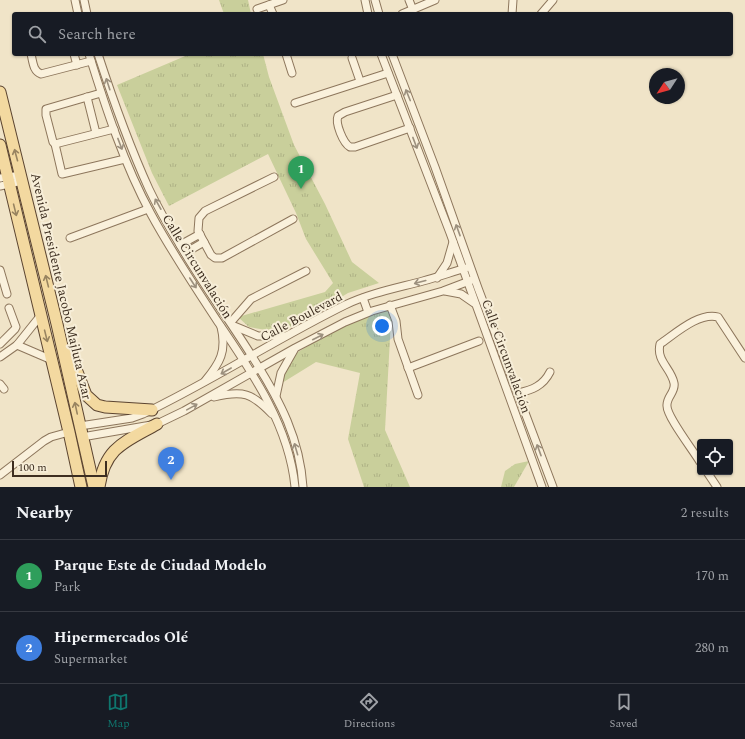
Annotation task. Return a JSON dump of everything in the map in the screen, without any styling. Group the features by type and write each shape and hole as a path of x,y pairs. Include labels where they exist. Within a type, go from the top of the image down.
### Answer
{"main road":[{"name":"Avenida Presidente Jacobo Majluta Azar","path":"0,92 57,324 94,487"},
{"name":"Avenida Presidente Jacobo Majluta Azar","path":"0,145 4,181 41,315 81,487"},
{"path":"57,324 86,394 94,402 105,407 152,410"},
{"path":"99,487 101,473 109,455 122,444 157,424"}],"street":[{"path":"75,0 78,12"},
{"path":"84,0 87,12"},
{"path":"257,9 283,0"},
{"path":"364,0 367,12"},
{"path":"374,0 378,12"},
{"path":"409,0 413,10"},
{"path":"408,12 435,0"},
{"path":"512,12 513,0"},
{"path":"543,12 553,0"},
{"path":"269,5 272,12"},
{"path":"32,56 35,70 41,74 77,65 90,57"},
{"path":"75,56 77,65"},
{"name":"Calle Circunvalación","path":"99,56 123,126 150,190 180,245 260,368 276,396 289,424 294,440 300,463 302,487"},
{"path":"287,56 292,73"},
{"name":"Calle Circunvalación","path":"382,56 463,269 471,280 518,393 553,487"},
{"name":"Calle Circunvalación","path":"393,56 435,167 470,267 475,304 542,487"},
{"name":"Calle Circunvalación","path":"90,57 114,129 148,209 266,396 276,419 290,460 295,487"},
{"path":"352,58 360,81"},
{"path":"295,103 388,73"},
{"path":"101,93 46,109 46,115 62,174 126,159"},
{"path":"397,95 345,112 338,116 336,121 344,142 350,147 355,147 410,128"},
{"path":"87,97 96,133"},
{"path":"55,144 114,129"},
{"path":"274,177 205,212 199,218 198,224 200,234 211,255 215,258 222,258 293,219"},
{"path":"4,181 22,178"},
{"path":"70,238 148,209"},
{"path":"180,245 200,234"},
{"path":"185,253 204,242"},
{"path":"437,278 447,263 453,242"},
{"path":"184,268 192,263"},
{"name":"Calle Boulevard","path":"81,431 132,418 152,410 346,305 364,298 437,278 470,267"},
{"path":"0,270 7,294"},
{"path":"287,336 258,336 232,324 251,299 306,271"},
{"name":"Calle Boulevard","path":"81,431 157,424 174,417 295,348 345,322 368,312 443,291 471,280"},
{"path":"443,291 462,294 475,304"},
{"path":"364,298 368,312"},
{"path":"390,305 396,320 398,339 418,395"},
{"path":"0,344 16,327 9,308"},
{"path":"0,357 17,345 41,315"},
{"path":"697,457 670,416 666,407 667,399 673,392 674,384 671,375 660,358 658,351 660,344 700,318 710,315 721,321 745,358"},
{"path":"202,384 222,357 222,335 220,323"},
{"path":"408,368 479,341"},
{"path":"17,345 52,360"},
{"path":"276,396 281,373 295,348"},
{"path":"518,393 533,390 547,378 550,372"},
{"path":"204,400 230,394 248,395 256,399 276,419"},
{"path":"0,475 44,441 51,437 69,432"},
{"path":"709,475 717,487"}],"green space":[{"path":"219,0 248,0 251,12 223,12"},
{"path":"185,56 264,56 269,77 294,145 325,204 352,262 379,283 348,293 294,326 266,330 249,327 238,317 325,292 333,283 306,239 296,213 268,154 169,206 152,173 117,85"},
{"path":"388,306 391,320 385,430 410,487 364,487 348,439 360,373 316,362 282,383 282,369 298,352 345,324"},
{"path":"529,461 514,487 501,487 505,471 515,464"}],"place":[{"name":"Parque Este de Ciudad Modelo","path":"301,189"},
{"name":"Hipermercados Olé","path":"171,480"}]}
